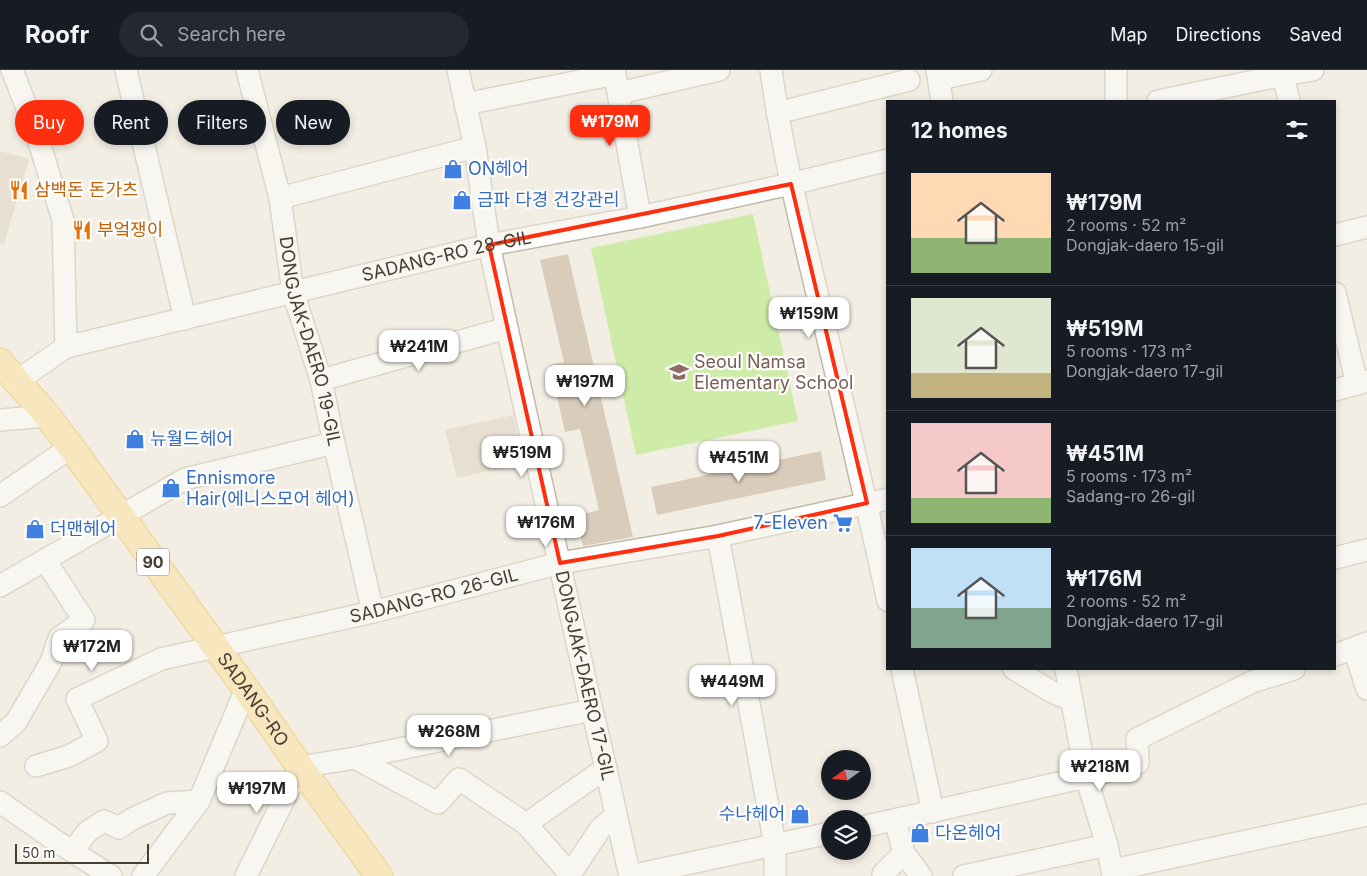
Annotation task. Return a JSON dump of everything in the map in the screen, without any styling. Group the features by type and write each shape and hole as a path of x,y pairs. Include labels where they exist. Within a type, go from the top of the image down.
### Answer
{"main road":[{"name":"SADANG-RO","path":"0,362 71,447 379,876"}],"street":[{"path":"12,70 35,129 63,220 66,347"},
{"path":"126,70 185,319"},
{"name":"DONGJAK-DAERO 19-GIL","path":"247,70 280,198 293,292 321,380 373,612"},
{"name":"DONGJAK-DAERO 17-GIL","path":"458,70 475,147 489,245 606,768 615,816 630,876"},
{"path":"465,104 616,79 719,70"},
{"path":"771,70 777,113 791,184 884,570 886,586"},
{"path":"942,100 938,74 981,70"},
{"path":"1116,70 1116,100"},
{"path":"1163,100 1313,70"},
{"path":"1283,75 1289,100"},
{"path":"616,79 640,217"},
{"path":"777,113 909,80"},
{"path":"280,198 475,147"},
{"name":"SADANG-RO 28-GIL","path":"17,381 66,347 489,245 640,217 791,184 886,160"},
{"path":"1336,235 1367,227"},
{"path":"1336,296 1362,382 1336,390"},
{"path":"321,380 507,328"},
{"path":"0,420 47,416"},
{"path":"0,586 185,479 334,443"},
{"path":"0,496 71,447"},
{"name":"SADANG-RO 26-GIL","path":"215,646 373,612 560,563 718,536 886,499"},
{"path":"718,536 776,845 775,876"},
{"path":"1336,558 1367,550"},
{"path":"0,736 16,722 51,662 59,638 84,620 45,560"},
{"name":"SADANG-RO","path":"36,766 69,756 97,741 77,699 161,659 215,646"},
{"path":"1352,649 1367,688"},
{"path":"902,670 933,812"},
{"path":"1016,670 1052,692 1072,700"},
{"path":"1066,670 1086,777 1107,845 1113,873 1367,815"},
{"path":"871,825 1086,777 1138,763 1137,739 1251,676 1288,670"},
{"path":"143,876 199,801 246,689"},
{"path":"246,876 300,767 355,758 592,710"},
{"path":"355,758 438,803 459,779 526,824 569,875 600,829 615,816"},
{"path":"526,824 606,768"},
{"path":"73,851 87,832 104,821 119,828 132,819 168,803 199,801"},
{"path":"0,802 59,843 112,876"},
{"path":"895,820 904,853 921,876"},
{"path":"630,876 821,835"},
{"path":"964,876 1107,845"},
{"path":"883,874 904,853"}],"highlighted area":[{"path":"791,184 867,503 718,536 560,563 489,245"}],"green space":[{"path":"753,214 798,421 636,455 591,248"}],"building":[{"path":"0,151 29,159 4,244 0,244"},
{"path":"568,254 633,537 583,546 576,516 599,510 580,429 565,432 550,365 564,362 540,260"},
{"path":"513,415 524,463 457,478 445,430"},
{"path":"821,451 826,480 657,515 651,487"}],"place":[{"name":"ON헤어","path":"453,169"},
{"name":"삼백돈 돈가츠","path":"19,190"},
{"name":"금파 다경 건강관리","path":"462,200"},
{"name":"부엌쟁이","path":"82,230"},
{"name":"Seoul Namsa Elementary School","path":"679,372"},
{"name":"뉴월드헤어","path":"135,439"},
{"name":"Ennismore Hair(에니스모어 헤어)","path":"171,488"},
{"name":"7-Eleven","path":"843,523"},
{"name":"더맨헤어","path":"35,529"},
{"name":"수나헤어","path":"800,814"},
{"name":"다온헤어","path":"920,833"}]}
